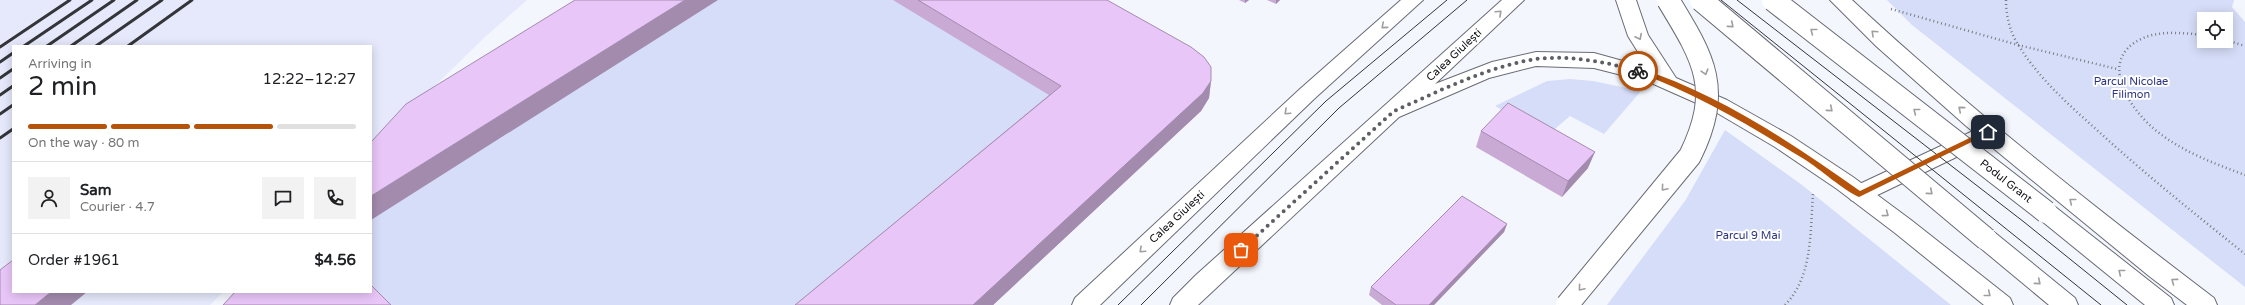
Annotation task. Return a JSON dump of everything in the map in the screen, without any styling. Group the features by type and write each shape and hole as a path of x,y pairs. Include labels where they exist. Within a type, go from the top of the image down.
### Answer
{"main road":[{"name":"Calea Giulești","path":"1084,305 1306,94 1413,0"},
{"name":"Calea Giulești","path":"1182,305 1205,282 1514,0"},
{"path":"1626,0 1638,36 1668,81"},
{"path":"1567,305 1690,156 1701,139 1709,106 1708,80 1702,59 1693,40 1668,0"},
{"path":"1701,0 2066,305"},
{"name":"Podul Grant","path":"1773,0 2046,212 2162,305"},
{"path":"1840,0 1902,60 1988,132 2131,248 2205,305"},
{"path":"1394,111 1471,77 1498,68 1537,59 1573,59 1608,63 1668,81 1737,115 1818,165 1859,194 2001,305"},
{"path":"1859,194 1988,132"},
{"path":"1199,305 1205,282"}],"path":[{"path":"2006,0 2010,26 2018,45 2034,67 2068,103 2152,180 2245,254"},
{"path":"1885,7 2018,45 2117,69"},
{"path":"2197,35 2168,33 2141,39 2124,51 2117,69 2123,92 2142,118 2173,142 2212,163 2245,175"},
{"path":"2233,42 2245,46"},
{"path":"1786,305 1791,301 1804,277 1813,195 1818,165"}],"shaded area":[{"path":"0,0 527,0 485,37 372,147 372,45 12,45 12,293 222,293 210,305 0,305"}],"green space":[{"path":"611,0 1077,0 1209,98 1201,111 993,305 253,305 372,293 372,172"},
{"name":"Parcul Nicolae Filimon","path":"1887,0 2234,0 2232,7 2245,22 2245,287 1912,25"},
{"path":"1570,79 1593,81 1641,91 1604,134 1570,116 1548,135 1495,106 1547,81"},
{"name":"Parcul 9 Mai","path":"1725,130 1802,185 1951,305 1607,305 1685,201"}],"building":[{"path":"575,0 685,0 372,195 372,141 406,104"},
{"path":"918,0 1107,0 1191,47 1204,57 1211,67 1211,81 1203,93 973,305 795,305 1061,86"},
{"path":"1508,103 1595,152 1568,181 1481,131"},
{"path":"1462,196 1507,224 1429,305 1396,305 1371,287"},
{"path":"12,261 12,293 50,293 35,305 0,305 0,270"},
{"path":"372,286 391,305 223,305 234,293 372,293"}],"tram line":[{"path":"1118,305 1326,101 1447,0"},
{"path":"1141,305 1339,108 1467,0"},
{"path":"1721,0 2101,305"},
{"path":"1737,0 2024,222 2127,305"}],"railway":[{"path":"0,47 70,0"},
{"path":"25,45 92,0"},
{"path":"48,45 114,0"},
{"path":"72,45 137,0"},
{"path":"97,45 162,0"},
{"path":"129,45 192,0"},
{"path":"0,62 12,54"},
{"path":"0,78 12,70"},
{"path":"0,95 12,87"},
{"path":"0,114 12,106"},
{"path":"0,138 12,130"}],"way so far":[{"path":"1241,250 1394,111 1471,77 1498,68 1537,59 1573,59 1608,63 1638,71"}],"route":[{"path":"1638,71 1668,81 1737,115 1818,165 1859,194 1988,132"}]}
